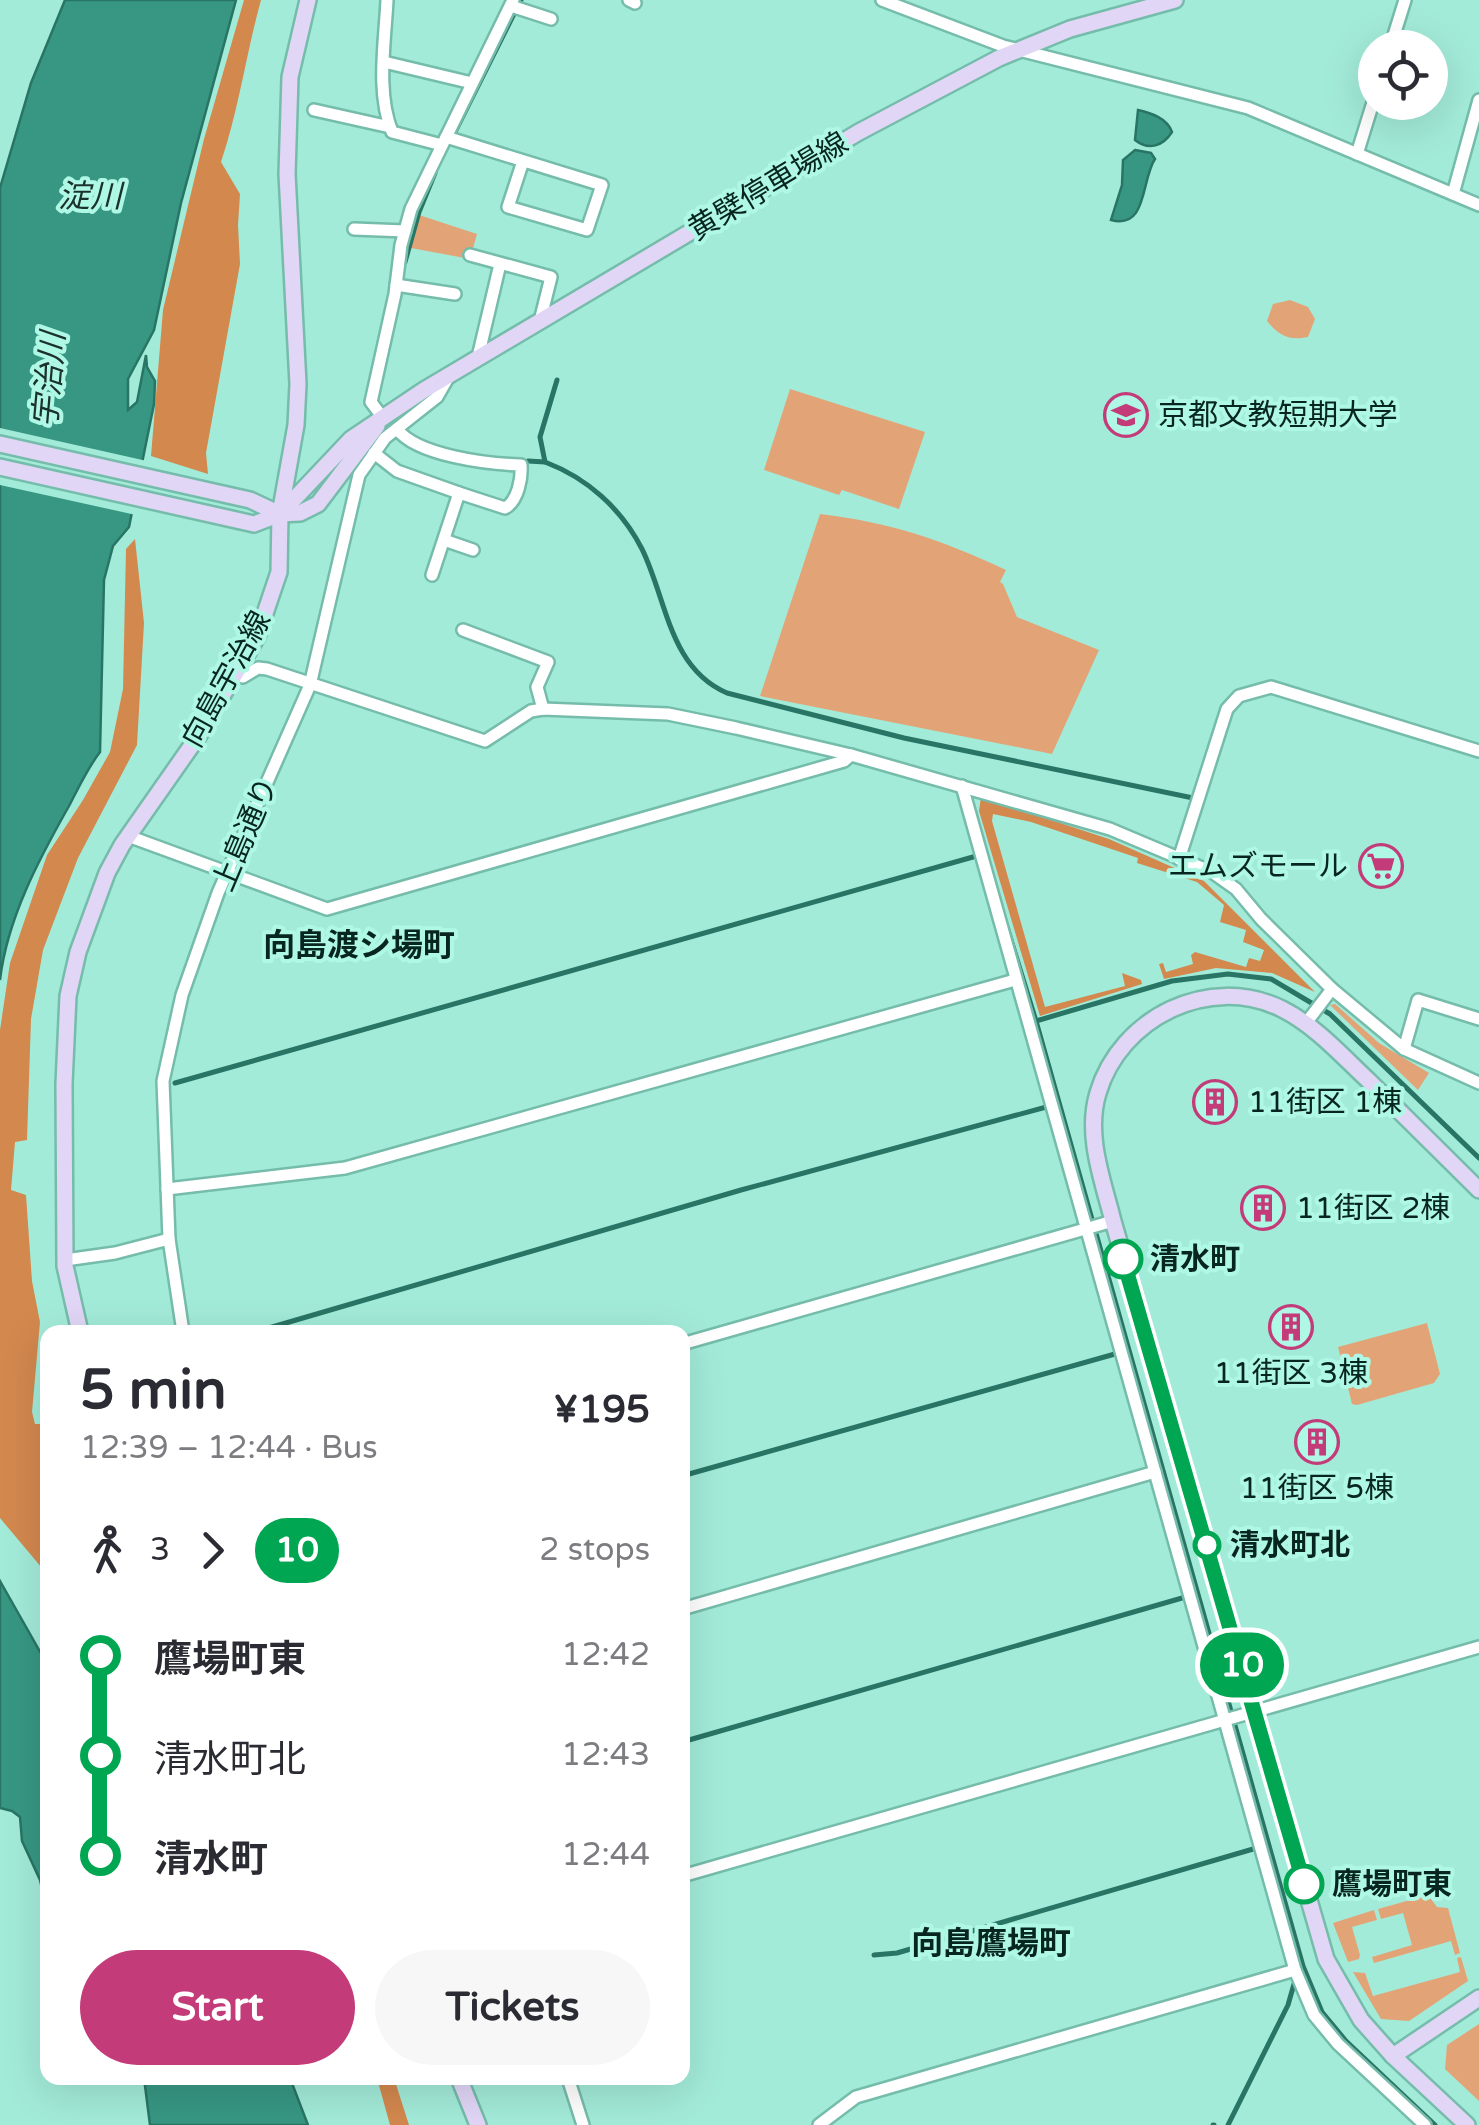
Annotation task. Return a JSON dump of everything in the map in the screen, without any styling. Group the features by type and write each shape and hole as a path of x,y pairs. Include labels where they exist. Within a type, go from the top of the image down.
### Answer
{"main road":[{"name":"向島宇治線","path":"78,1325 66,1260 64,1084 68,996 92,909 107,874 257,637 275,585 280,514 296,425 298,341 287,174 290,77 308,0"},
{"name":"黄檗停車場線","path":"280,514 351,439 448,376 859,132 1020,50 1070,29 1176,0"},
{"name":"黄檗停車場線","path":"0,467 254,524 280,514 300,513 318,504 383,418"},
{"path":"0,444 259,503 280,514"},
{"path":"291,456 306,468 322,470"},
{"path":"1467,2125 1393,2056 1361,2020 1326,1960 1255,1711 1096,1226 1097,1094 1112,1060 1130,1036 1152,1018 1205,998 1257,1000 1310,1016 1479,1190"},
{"path":"1393,2056 1479,1998"},
{"path":"462,2085 478,2125"}],"street":[{"path":"387,0 384,62 392,132 461,142 602,185 587,230 508,207 523,161"},
{"path":"882,0 1020,50 1248,108 1479,205"},
{"path":"1396,30 1405,0"},
{"path":"383,418 371,402 411,209 512,4 551,19"},
{"path":"384,62 472,83"},
{"path":"1453,194 1479,100"},
{"path":"314,110 390,127"},
{"path":"1357,154 1368,120"},
{"path":"354,229 404,232"},
{"path":"470,256 551,277 540,321"},
{"path":"478,358 500,264"},
{"path":"396,285 454,294"},
{"name":"上島通り","path":"182,1325 169,1239 163,1081 182,995 228,872 310,685 359,476 396,429 437,398 448,376"},
{"path":"374,453 397,470 505,508 512,505 522,476 521,465 496,464 428,448 396,429"},
{"path":"432,575 459,493"},
{"path":"444,540 473,550"},
{"path":"464,630 548,662 537,687 543,709"},
{"path":"236,673 243,677 258,668 268,669 485,741 530,711 543,709 668,714 850,755 1110,829 1212,872 1236,888 1329,993 1404,1048 1479,1083"},
{"path":"1179,858 1227,709 1239,696 1271,687 1479,751"},
{"path":"128,836 327,909 844,762 850,755"},
{"path":"962,786 1051,1106 1096,1226 1121,1352 1190,1596 1232,1718 1261,1847 1295,1970 1314,2015 1338,2044 1425,2125"},
{"path":"167,1189 345,1168 1015,980"},
{"path":"1310,1016 1329,993"},
{"path":"1404,1048 1418,1000 1479,1019"},
{"path":"690,1342 1096,1226"},
{"path":"66,1260 150,1246 169,1239"},
{"path":"690,1607 1156,1472"},
{"path":"690,1874 1479,1648"},
{"path":"819,2125 856,2097 1295,1970"},
{"path":"570,2085 583,2125"}],"shaded area":[{"path":"244,0 261,0 221,162 240,194 240,264 206,453 208,474 151,456 163,310 204,139"},
{"path":"419,215 477,234 470,259 411,248"},
{"path":"1290,300 1308,307 1315,319 1308,337 1285,336 1267,321 1273,304"},
{"path":"790,389 925,432 899,509 842,490 839,495 764,470"},
{"path":"820,514 915,534 1006,570 1000,582 1017,617 1099,650 1052,754 760,696"},
{"path":"135,539 144,623 137,745 78,858 43,950 31,1019 27,1140 15,1142 11,1190 26,1195 32,1281 40,1322 32,1412 35,1424 40,1424 40,1566 0,1518 0,1030 10,963 47,855 110,752 123,689 126,549"},
{"path":"981,797 1109,839 1204,881 1315,992 1272,973 1216,968 1164,979 1159,964 1163,963 1166,972 1193,964 1191,955 1195,952 1246,967 1249,958 1260,961 1264,950 1243,942 1246,930 1220,922 1224,905 1197,882 1031,822 993,814 1045,1007 1125,986 1122,973 1141,980 1142,984 1040,1016 979,811"},
{"path":"1335,1004 1379,1043 1429,1073 1418,1090 1330,1005"},
{"path":"1427,1323 1440,1374 1434,1383 1352,1404 1338,1347"},
{"path":"1428,1895 1437,1907 1448,1908 1460,1953 1455,1955 1451,1941 1374,1963 1372,1957 1412,1945 1403,1913 1381,1919 1378,1909"},
{"path":"1374,1910 1377,1920 1352,1927 1360,1955 1348,1962 1333,1923"},
{"path":"1461,1957 1468,1981 1409,2021 1381,2019 1353,1972 1365,1973 1373,1996 1460,1972 1457,1958"},
{"path":"1479,2024 1479,2101 1445,2069 1447,2045"},
{"path":"379,2085 396,2085 409,2125 390,2125"}],"water":[{"name":"淀川","path":"65,0 236,0 181,203 154,330 128,379 128,410 137,402 146,355 155,381 154,404 129,527 113,546 104,580 100,752 26,890 0,980 0,188 31,83"},
{"path":"1138,110 1166,123 1172,132 1160,144 1150,146 1135,140"},
{"path":"1135,150 1151,153 1155,159 1142,201 1132,218 1111,220 1122,185 1123,160"},
{"path":"0,1581 40,1652 40,1880 22,1841 20,1817 0,1808"},
{"path":"145,2085 293,2085 308,2125 150,2125"}],"pier":[{"path":"0,428 147,461 136,515 0,485"}],"waterway":[{"path":"453,136 521,0"},
{"path":"405,262 435,173"},
{"path":"557,380 540,437 545,462 589,486 624,520 642,549 681,650 708,682 727,693 904,738 1193,798"},
{"path":"528,461 545,462"},
{"path":"175,1083 980,855"},
{"path":"1007,927 1036,1021"},
{"path":"1435,2125 1346,2041 1322,2012 1303,1966 1036,1021 1172,981 1228,974 1271,979 1330,1014 1479,1158"},
{"path":"279,1325 741,1190 1050,1106"},
{"path":"690,1474 1122,1352"},
{"path":"690,1740 1189,1596"},
{"path":"874,1955 897,1953 1260,1847"},
{"path":"1228,2125 1288,2005 1294,1984"}],"bus line":[{"name":"10","path":"1123,1259 1304,1884"}],"place":[{"name":"京都文教短期大学","path":"1126,415"},
{"name":"エムズモール","path":"1381,866"},
{"name":"11街区 1棟","path":"1215,1102"},
{"name":"11街区 2棟","path":"1263,1208"},
{"name":"清水町","path":"1123,1259"},
{"name":"11街区 3棟","path":"1291,1327"},
{"name":"11街区 5棟","path":"1317,1442"},
{"name":"清水町北","path":"1207,1545"},
{"name":"鷹場町東","path":"1304,1884"}],"district":[{"name":"向島渡シ場町","path":"359,945"},
{"name":"向島鷹場町","path":"991,1943"}],"water label":[{"name":"宇治川","path":"49,380"}]}
